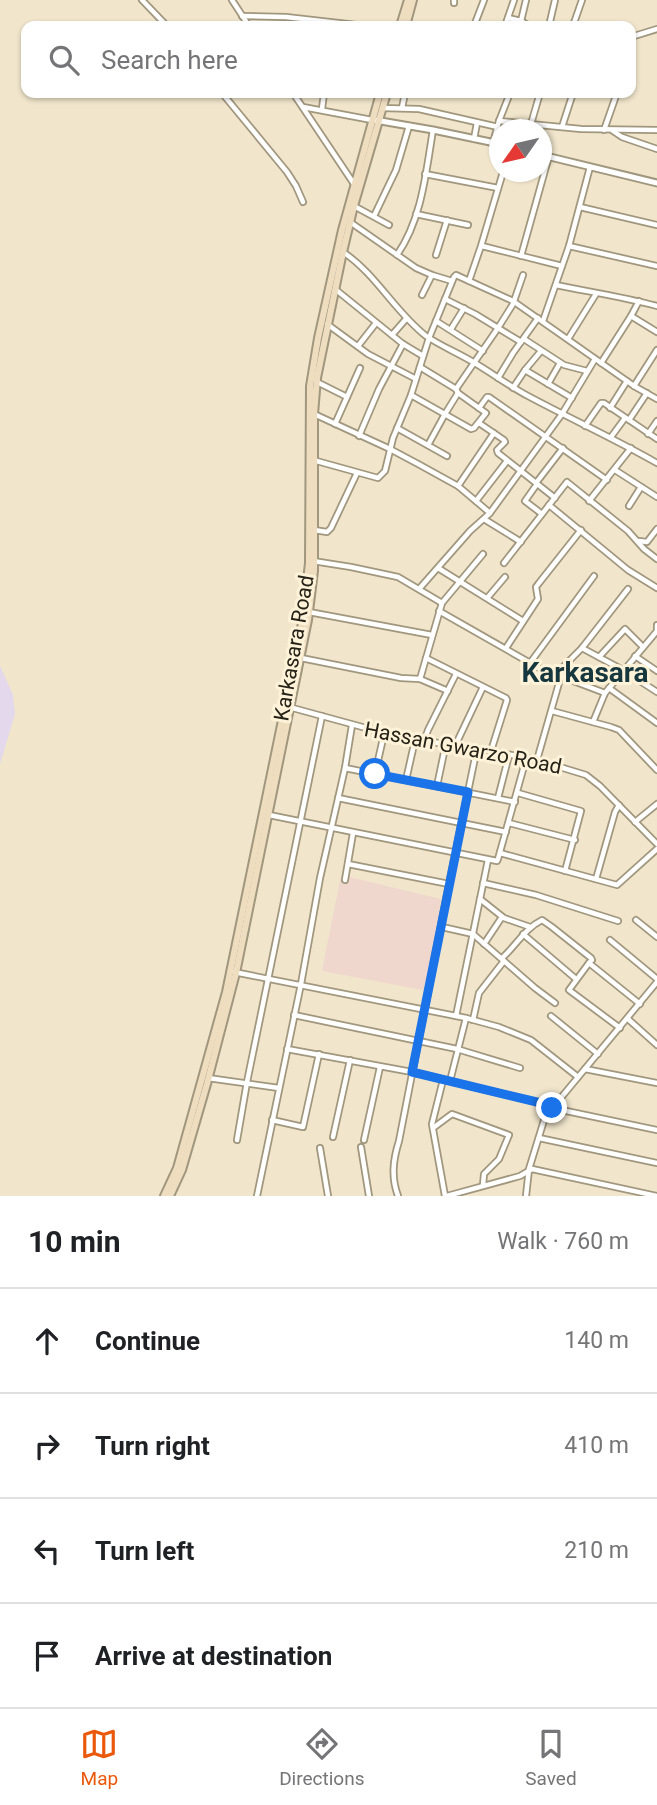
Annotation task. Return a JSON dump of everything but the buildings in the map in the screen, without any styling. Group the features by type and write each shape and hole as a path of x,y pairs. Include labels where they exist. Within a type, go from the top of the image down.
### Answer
{"main road":[{"path":"406,21 408,0"},
{"path":"407,21 413,0"},
{"name":"Karkasara Road","path":"311,445 317,382 327,324 379,98"},
{"name":"Karkasara Road","path":"170,1196 182,1170 206,1077 268,815 312,561 310,386 316,349 354,184 375,120 385,98"},
{"name":"Karkasara Road","path":"233,972 287,706 301,658 309,612 314,530 311,460"},
{"name":"Karkasara Road","path":"164,1196 177,1168 206,1077"}],"street":[{"path":"142,0 162,21"},
{"path":"232,0 246,21"},
{"path":"476,21 484,0"},
{"path":"507,21 514,0"},
{"path":"508,18 521,21 526,0"},
{"path":"550,21 555,0"},
{"path":"575,21 582,0"},
{"path":"242,16 286,16 316,21"},
{"path":"636,35 657,29"},
{"path":"226,98 287,172 303,202"},
{"path":"296,98 354,184"},
{"path":"322,109 323,98"},
{"path":"402,108 404,98"},
{"path":"500,119 508,98"},
{"path":"532,119 539,98"},
{"path":"562,127 571,98"},
{"path":"604,130 615,98"},
{"path":"302,107 489,142"},
{"path":"382,108 419,108 489,124"},
{"path":"474,139 477,123"},
{"path":"374,216 396,170 409,126"},
{"path":"552,126 657,130"},
{"path":"397,255 416,214 433,130"},
{"path":"611,130 622,137 657,149"},
{"path":"552,157 657,183"},
{"path":"498,378 522,340 541,319 556,285 590,167"},
{"path":"425,174 499,188"},
{"path":"469,281 500,182"},
{"path":"521,256 542,182"},
{"path":"354,206 389,225"},
{"path":"579,206 657,225"},
{"path":"416,214 468,225"},
{"path":"436,255 447,220"},
{"path":"350,222 416,268 452,281"},
{"path":"481,246 562,266"},
{"path":"569,246 657,266"},
{"path":"343,252 355,260 406,318 429,338 513,388 657,463"},
{"path":"422,295 432,275"},
{"path":"311,460 378,478 385,471 390,449 429,338 456,275 513,301 634,386 657,399"},
{"path":"428,445 457,391 498,328 523,275"},
{"path":"556,285 657,306"},
{"path":"335,289 403,344 423,356"},
{"path":"568,339 596,294"},
{"path":"445,299 567,367 588,371"},
{"path":"419,589 465,536 490,513 639,301"},
{"path":"452,329 464,308"},
{"path":"631,316 657,332"},
{"path":"392,335 406,318"},
{"path":"436,321 483,351"},
{"path":"358,346 376,323"},
{"path":"327,324 368,355 416,379"},
{"path":"359,436 379,389 403,344"},
{"path":"634,386 657,350"},
{"path":"513,388 541,351"},
{"path":"548,384 560,363"},
{"path":"411,395 471,429 485,413 420,367"},
{"path":"335,424 360,368"},
{"path":"525,370 572,398"},
{"path":"610,408 627,381"},
{"path":"317,382 347,397"},
{"path":"611,437 647,393"},
{"path":"479,408 486,397 489,397 607,480"},
{"path":"585,425 601,403 657,439"},
{"path":"314,414 390,449 458,486 490,513"},
{"path":"648,433 657,421"},
{"path":"479,423 505,441 497,452 555,498"},
{"path":"397,428 447,456"},
{"path":"458,486 494,433"},
{"path":"542,514 525,501 563,448"},
{"path":"589,500 631,448"},
{"path":"476,501 508,461"},
{"path":"615,470 657,497"},
{"path":"314,530 327,532 331,528 357,473"},
{"path":"504,564 568,482 656,557"},
{"path":"629,506 641,487"},
{"path":"549,505 628,570 657,588"},
{"path":"484,519 521,541"},
{"path":"638,541 647,542 657,529"},
{"path":"506,648 538,599 539,583 581,530"},
{"path":"420,679 442,603 483,554"},
{"path":"312,561 398,577 442,603"},
{"path":"438,568 523,621"},
{"path":"488,597 505,576"},
{"path":"530,663 594,576"},
{"path":"537,760 552,711 558,675 628,589"},
{"path":"439,611 530,663 607,691 657,723"},
{"path":"309,612 432,635"},
{"path":"599,657 625,629 643,647"},
{"path":"593,722 607,691 656,630"},
{"path":"582,648 657,692"},
{"path":"635,656 657,671"},
{"path":"301,658 401,678 420,679 448,691"},
{"path":"426,658 507,700 491,751"},
{"path":"424,741 456,674"},
{"path":"456,744 483,687"},
{"name":"Hassan Gwarzo Road","path":"287,706 384,733 537,760 586,775 594,780 657,846"},
{"path":"552,711 618,730 657,770"},
{"path":"237,1140 322,716"},
{"path":"257,1196 352,725"},
{"path":"375,774 384,733"},
{"path":"406,780 415,740"},
{"path":"437,786 446,743"},
{"path":"398,1196 393,1180 393,1160 477,748"},
{"path":"498,798 509,755"},
{"path":"268,815 496,861 526,759"},
{"path":"345,768 515,802"},
{"path":"518,793 580,810 582,813 565,871"},
{"path":"338,798 506,832"},
{"path":"635,822 657,804"},
{"path":"596,879 619,805"},
{"path":"509,823 575,840"},
{"path":"345,880 353,833"},
{"path":"500,853 617,886 657,846"},
{"path":"456,1016 488,859"},
{"path":"348,864 449,884"},
{"path":"483,883 536,895 618,921"},
{"path":"480,899 502,917 531,927"},
{"path":"484,944 502,917"},
{"path":"636,920 657,937"},
{"path":"473,1020 479,993 503,959 523,934 539,921 545,921 592,960 569,989 620,1028"},
{"path":"441,927 473,934 555,1003"},
{"path":"523,934 576,979"},
{"path":"526,1196 530,1169 545,1117 657,981 610,940"},
{"path":"589,963 640,1004"},
{"path":"233,972 466,1018 499,1027 531,1041 578,1077"},
{"path":"294,1015 457,1049 520,1068"},
{"path":"551,1016 598,1054"},
{"path":"450,1082 466,1018"},
{"path":"628,1019 657,1045"},
{"path":"287,1049 412,1072 541,1103 552,1108 657,1130"},
{"path":"272,1120 303,1127 319,1054"},
{"path":"333,1137 350,1060"},
{"path":"364,1140 380,1067"},
{"path":"584,1069 657,1083"},
{"path":"206,1077 279,1087"},
{"path":"443,1080 433,1128 446,1196 520,1176 530,1169 657,1196"},
{"path":"433,1128 452,1114 509,1135 499,1159 484,1174 483,1185"},
{"path":"539,1138 657,1163"},
{"path":"361,1147 369,1196"},
{"path":"320,1148 328,1196"}],"shaded area":[{"path":"0,666 13,695 15,714 0,764"},
{"path":"341,875 441,899 428,991 322,971"}],"district":[{"name":"Karkasara","path":"585,672"}],"route":[{"path":"375,774 468,792 412,1072 541,1103 552,1108"}]}
